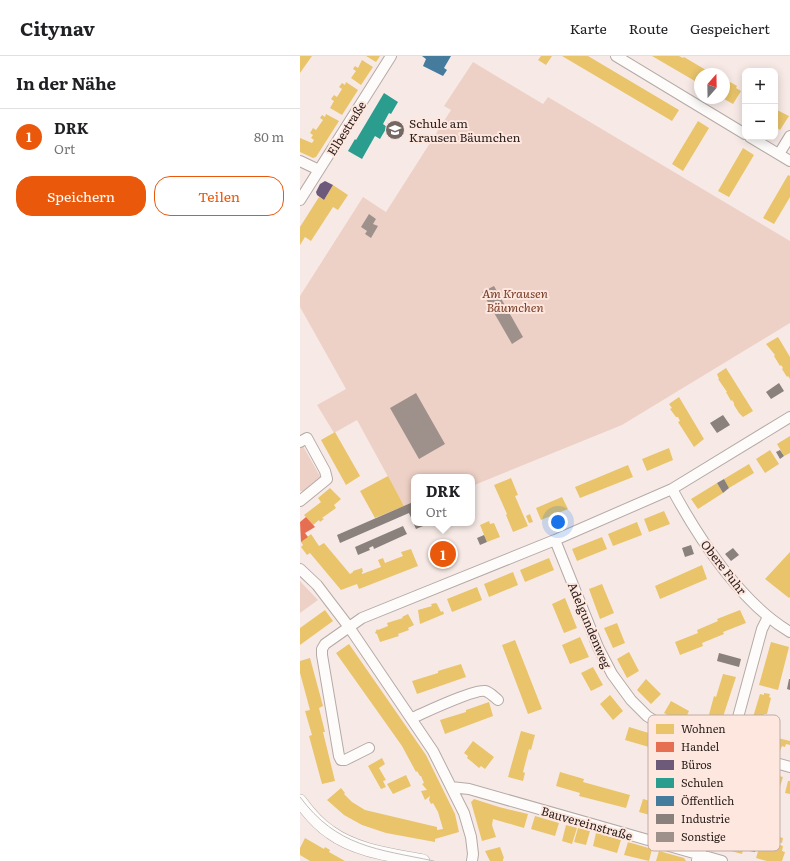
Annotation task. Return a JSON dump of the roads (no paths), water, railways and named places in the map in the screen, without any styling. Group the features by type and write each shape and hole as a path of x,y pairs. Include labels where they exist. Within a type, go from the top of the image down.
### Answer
{"main road":[{"path":"300,800 320,824 347,842 371,850 423,861"}],"street":[{"name":"Elbestraße","path":"300,200 391,56"},
{"path":"616,56 742,132"},
{"path":"779,154 790,136"},
{"path":"755,140 790,161"},
{"path":"300,161 319,170"},
{"path":"369,748 345,760 341,760 337,750 322,655 322,649 325,644 362,618 555,540 672,489 790,417"},
{"path":"300,501 327,479 325,471 304,440"},
{"name":"Obere Fuhr","path":"672,489 692,525 713,557 735,584 768,617 790,632"},
{"name":"Adelgundenweg","path":"555,540 598,647 612,674 631,700 648,717"},
{"path":"300,569 317,585 349,626 433,751 464,813 471,837 473,854 472,861"},
{"path":"739,715 762,629 768,617"},
{"path":"412,718 477,692 485,691 498,700"},
{"name":"Adelgundenweg","path":"780,764 790,767"},
{"name":"Bauvereinstraße","path":"451,787 469,790 648,843"},
{"name":"Bauvereinstraße","path":"674,851 698,858 722,861"}],"tram line":[{"path":"300,797 314,814 344,836 376,849 434,861"}],"place":[{"name":"Schule am Krausen Bäumchen","path":"395,130"},
{"name":"DRK","path":"443,554"}],"park label":[{"name":"Am Krausen Bäumchen","path":"515,300"}]}
